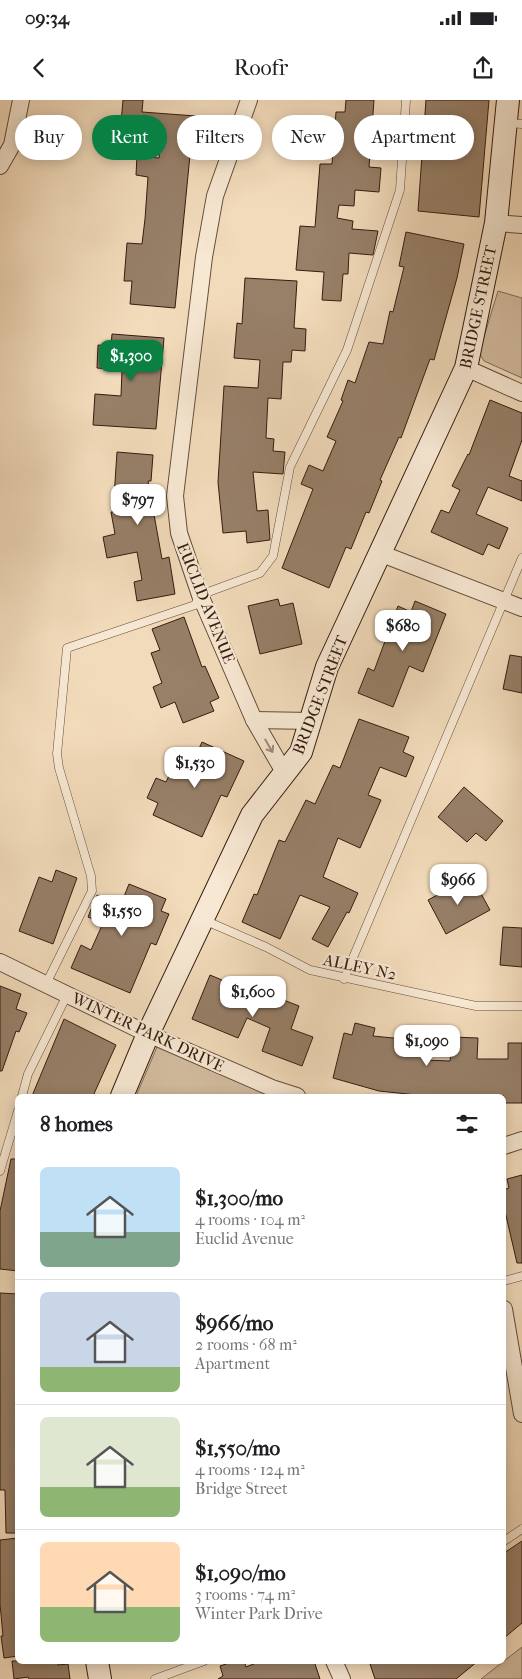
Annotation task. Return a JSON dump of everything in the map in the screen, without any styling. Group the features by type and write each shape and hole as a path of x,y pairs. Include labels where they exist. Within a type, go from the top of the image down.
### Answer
{"street":[{"path":"0,166 12,145 21,100"},
{"name":"EUCLID AVENUE","path":"249,100 214,204 204,257 179,449 175,496 179,533 200,595 254,720 284,772"},
{"name":"BRIDGE STREET","path":"123,1094 148,1034 252,815 284,772 302,752 327,667 382,554 466,368 496,223 514,123 508,100"},
{"path":"496,223 522,225"},
{"path":"466,368 522,392"},
{"path":"382,554 522,608"},
{"path":"254,720 312,721"},
{"name":"WINTER PARK DRIVE","path":"0,962 148,1034 272,1088 291,1094"},
{"path":"506,1135 522,1139"},
{"path":"506,1145 522,1139"},
{"path":"506,1321 522,1414"},
{"path":"98,1664 100,1679"},
{"path":"335,1664 342,1679"}],"lane":[{"path":"46,984 92,891 91,876 58,768 67,648 195,605 200,595 260,573 272,556 290,467 346,350 397,199 406,100"},
{"path":"344,979 522,558"},
{"name":"ALLEY N2","path":"202,919 266,947 310,970 344,979 476,1006 522,1006"},
{"path":"23,1094 28,1074 67,995"},
{"path":"0,1171 15,1122"},
{"path":"506,1280 522,1276"},
{"path":"506,1540 522,1529"},
{"path":"155,1679 196,1664"}],"shaded area":[{"path":"498,291 522,298 522,378 484,361 479,353"},
{"path":"157,1047 173,1051 268,1094 137,1094"},
{"path":"522,1647 522,1679 481,1679 500,1664 506,1664 506,1659"}],"building":[{"path":"123,100 143,100 142,112 182,115 177,115 177,160 190,160 175,308 130,304 132,281 124,281 127,243 142,244 145,219 148,177 136,175 137,160 167,160 167,115 122,115"},
{"path":"346,100 374,100 373,115 354,115 354,160 370,160 369,167 381,168 379,192 355,190 354,206 339,205 337,218 353,221 352,229 378,231 373,255 349,253 348,274 343,274 341,301 322,300 324,272 296,270 300,226 315,227 320,164 332,164 332,160 344,160 344,115 336,115 336,112 345,112"},
{"path":"426,100 489,100 479,217 418,211 422,160 474,160 474,115 425,115"},
{"path":"406,232 464,244 457,278 434,360 430,359 401,438 399,437 380,480 382,481 369,513 366,512 351,549 346,547 329,588 282,568 313,489 301,484 309,465 323,471 336,441 327,437 343,401 341,400 348,380 355,383 369,342 383,344 390,311 393,312 404,267 399,266"},
{"path":"245,278 297,281 294,328 306,329 305,351 292,350 291,362 283,362 281,399 268,398 266,438 274,439 273,451 285,452 283,474 253,472 257,511 268,510 270,540 247,543 246,531 223,533 218,482 224,386 258,388 260,360 234,358 237,323 242,324"},
{"path":"112,334 164,338 156,429 93,425 95,394 121,396 122,370 97,368 98,345 111,346"},
{"path":"490,400 522,413 522,440 509,476 522,481 522,501 488,487 476,514 508,528 499,549 488,544 483,555 431,532 441,510 449,513 460,490 452,486 469,455"},
{"path":"117,452 153,455 151,481 148,481 162,559 169,557 175,594 137,601 134,582 142,580 137,552 107,558 103,537 115,534 111,512 113,512"},
{"path":"278,599 280,606 293,603 302,644 260,654 248,606"},
{"path":"415,601 446,614 423,672 409,666 393,707 358,693 368,668 374,671 398,606 411,612"},
{"path":"184,617 202,667 205,666 219,698 210,702 214,711 183,723 175,702 161,708 153,687 162,683 151,653 160,650 152,629"},
{"path":"510,655 522,657 522,693 503,689"},
{"path":"359,719 409,737 403,752 414,757 406,777 380,767 368,795 381,800 360,848 338,838 323,877 358,893 349,913 347,912 328,947 312,939 330,907 300,895 280,939 242,922 254,894 257,895 279,840 285,842 306,800 315,804 333,765 340,768"},
{"path":"202,742 244,761 227,797 221,795 202,837 153,815 158,803 147,798 156,778 166,782 178,757 192,764"},
{"path":"464,787 503,821 486,841 476,833 467,842 438,817"},
{"path":"56,870 77,878 53,944 19,931 39,877 52,882"},
{"path":"465,880 473,894 479,890 490,910 446,934 428,900"},
{"path":"129,884 166,899 161,911 169,914 156,945 151,943 130,993 71,968 81,945 91,950 103,923 88,917 97,895 121,904"},
{"path":"503,927 522,928 522,967 500,965"},
{"path":"210,975 279,1004 281,999 299,1006 291,1029 313,1037 302,1066 262,1051 270,1028 247,1018 238,1038 192,1019"},
{"path":"0,986 21,994 16,1009 27,1013 19,1032 16,1031 2,1071 0,1071"},
{"path":"64,1019 116,1045 94,1094 33,1094"},
{"path":"355,1023 375,1028 373,1036 403,1039 404,1027 428,1029 425,1060 450,1061 452,1037 478,1038 477,1059 508,1059 508,1043 522,1043 522,1103 506,1103 506,1094 407,1094 379,1091 333,1078 344,1033 352,1035"},
{"path":"11,1159 15,1159 15,1271 0,1269 0,1211"},
{"path":"522,1175 522,1263 517,1263 506,1216 506,1189 509,1188 507,1179"},
{"path":"0,1293 15,1294 15,1533 6,1533 5,1490 0,1490"},
{"path":"15,1538 15,1656 4,1658 1,1636 3,1636 0,1604 0,1540"},
{"path":"522,1541 522,1623 506,1636 506,1552"},
{"path":"12,1661 15,1661 15,1664 68,1664 70,1679 29,1679 28,1677 14,1679"},
{"path":"226,1664 245,1664 246,1667 254,1664 315,1664 320,1679 218,1679 223,1676 220,1666"},
{"path":"370,1664 474,1664 456,1679 375,1679"}]}
